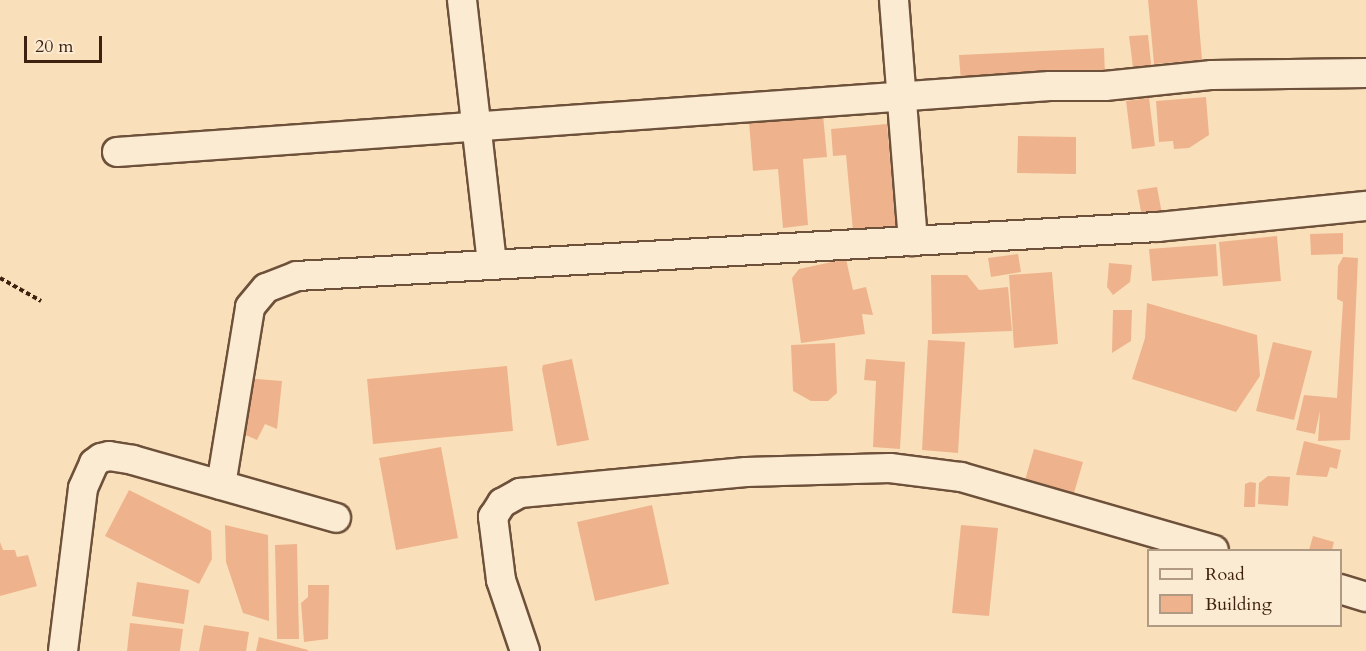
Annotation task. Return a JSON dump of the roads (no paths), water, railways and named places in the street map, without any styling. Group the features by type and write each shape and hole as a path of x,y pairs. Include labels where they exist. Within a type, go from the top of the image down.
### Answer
{"street":[{"path":"462,0 492,264"},
{"path":"894,0 905,96 913,241"},
{"path":"117,152 1050,86 1105,86 1259,72 1366,72"},
{"path":"221,485 243,332 257,295 278,282 297,276 1158,227 1366,206"},
{"path":"63,651 83,488 94,463 110,456 336,518"},
{"path":"525,651 501,580 493,516 502,503 520,493 746,472 890,468 961,477 1211,549"},
{"path":"1342,589 1366,597"}]}
